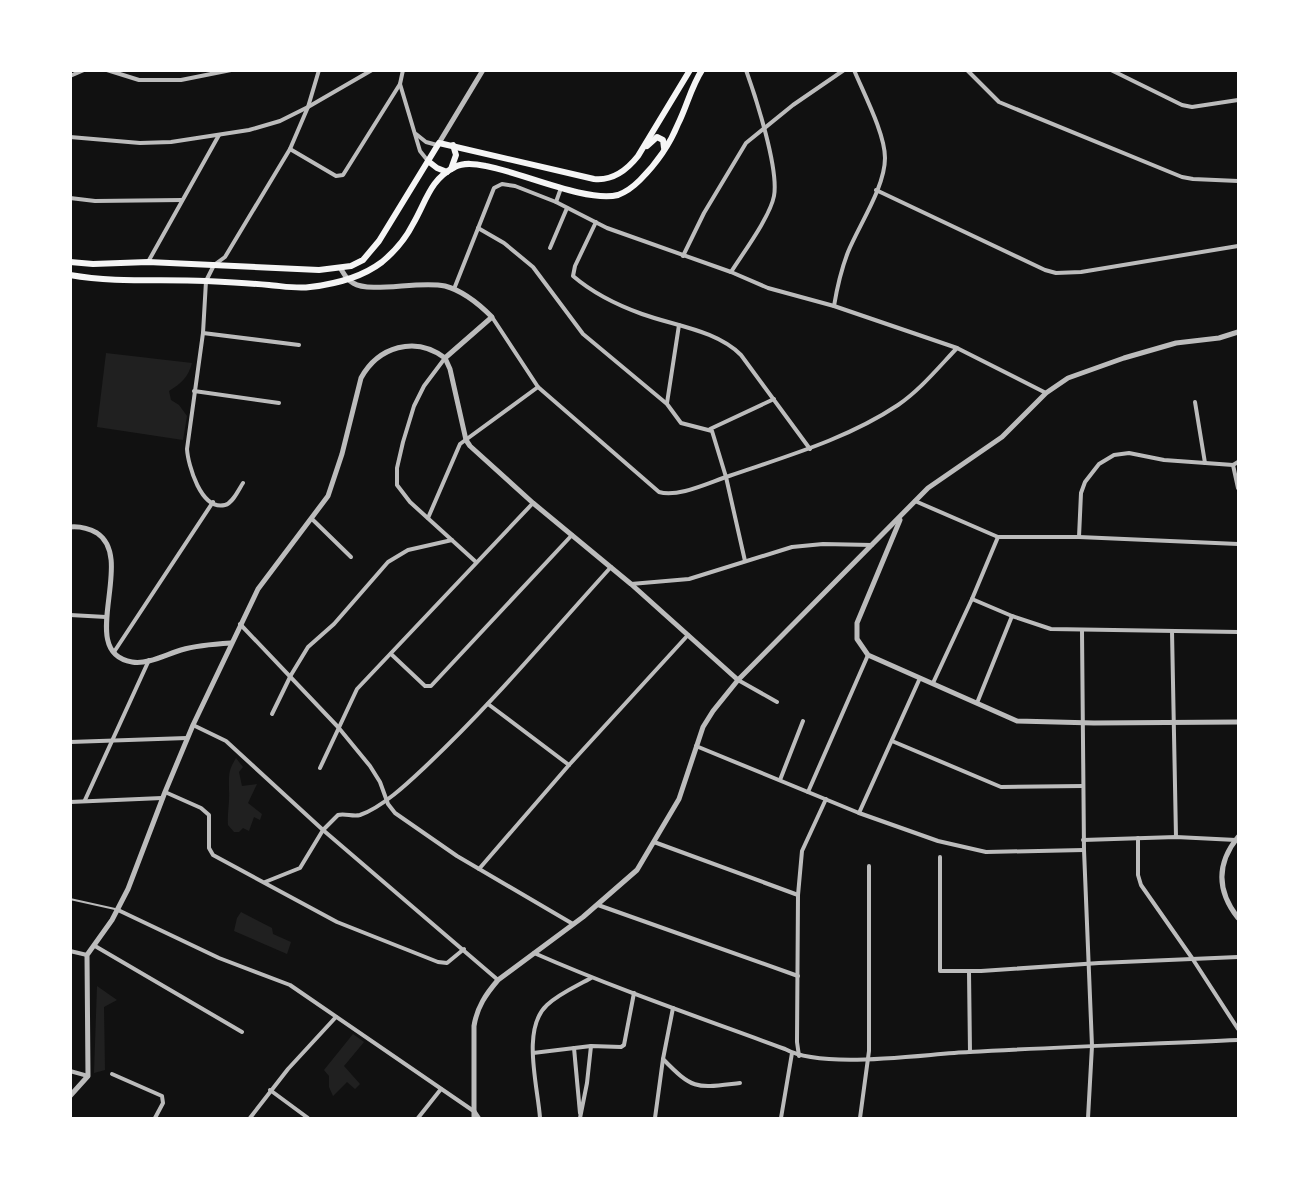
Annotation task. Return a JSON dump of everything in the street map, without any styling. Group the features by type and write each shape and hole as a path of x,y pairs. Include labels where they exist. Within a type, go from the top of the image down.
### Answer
{"main road":[{"path":"638,156 690,70"},
{"path":"70,274 106,279 206,281 308,287 349,280 373,268 396,248 414,224 428,190 449,171 464,164 495,168 561,188 602,197 618,195 641,179 662,151 678,124 694,83 702,70"},
{"path":"70,262 93,264 148,262 340,269 363,260 370,253 386,231 438,144 453,145 603,180 627,168 657,137 665,142 662,151"},
{"path":"449,171 456,155 453,145"},
{"path":"428,161 437,168 449,171"}],"street":[{"path":"70,76 84,70"},
{"path":"107,70 139,80 181,80 231,70"},
{"path":"243,483 227,504 220,505 202,494 188,463 187,449 203,333 206,281 214,265 225,257 290,149 308,107 319,70"},
{"path":"70,137 140,143 171,142 259,127 280,121 308,107 372,70"},
{"path":"290,149 336,176 343,175 400,84 403,70"},
{"path":"415,133 426,142 438,144 483,70"},
{"path":"731,272 774,198 774,171 746,70"},
{"path":"683,256 704,213 746,143 793,105 843,70"},
{"path":"834,306 837,287 848,253 884,167 884,147 854,70"},
{"path":"967,70 999,102 1034,117 1182,177 1239,181"},
{"path":"1111,70 1182,105 1192,107 1239,100"},
{"path":"400,84 420,151 428,161"},
{"path":"148,262 219,135"},
{"path":"454,289 494,188 502,184 515,186 556,202 596,222 768,288 834,306 957,348 1046,393"},
{"path":"556,202 561,188"},
{"path":"876,190 1045,270 1056,273 1106,269 1239,246"},
{"path":"70,198 95,201 182,200"},
{"path":"550,248 567,208"},
{"path":"596,222 575,266 573,276 599,296 730,346 741,355 810,449"},
{"path":"478,228 504,243 533,267 583,334 667,404 681,423 711,431 774,399"},
{"path":"340,269 349,280 361,287 430,284 454,289 480,305 492,317 538,387 659,492 674,493 810,449 877,419 901,404 957,348"},
{"path":"476,562 410,502 398,488 397,468 414,406 424,386 445,358 492,317"},
{"path":"667,404 679,325"},
{"path":"474,1115 474,1026 480,1005 498,980 573,925 632,876 683,790 707,719 738,680 902,516 927,488 1007,433 1046,393 1068,378 1124,358 1186,341 1219,338 1239,332"},
{"path":"203,333 299,345"},
{"path":"70,1096 88,1076 87,955 118,910 140,862 163,795 231,643 258,589 328,496 336,475 361,378 366,369 379,356 399,348 422,348 445,358 450,369 466,440 532,503 631,584 738,680 777,702"},
{"path":"428,518 457,449 538,387"},
{"path":"195,391 279,403"},
{"path":"1195,402 1205,463"},
{"path":"711,431 726,477 745,561"},
{"path":"1079,537 1081,493 1091,473 1114,455 1130,453 1164,460 1233,465 1239,462"},
{"path":"1233,465 1239,488"},
{"path":"915,501 998,537 1079,537 1239,544"},
{"path":"113,652 213,502"},
{"path":"320,768 357,690 532,503"},
{"path":"902,516 857,623 856,639 868,655 1017,721 1174,724 1239,722"},
{"path":"312,519 351,557"},
{"path":"70,527 87,528 102,537 109,545 112,576 106,617 107,631 113,652 122,659 132,662 150,660 199,646 231,643"},
{"path":"391,654 425,686 433,685 572,536"},
{"path":"933,683 998,537"},
{"path":"272,714 308,647 334,624 388,562 408,550 452,540"},
{"path":"631,584 689,579 792,547 873,545"},
{"path":"265,882 300,868 323,830 338,815 360,815 386,800 411,780 488,704 611,567"},
{"path":"972,599 1051,629 1239,632"},
{"path":"70,615 106,617"},
{"path":"977,703 1012,616"},
{"path":"240,624 338,727 376,775 386,800 395,813 479,869 573,925"},
{"path":"1082,631 1083,840 1092,1046 1088,1119"},
{"path":"1172,631 1176,837"},
{"path":"479,869 569,765 689,635"},
{"path":"808,792 868,655"},
{"path":"85,800 150,660"},
{"path":"859,813 920,678"},
{"path":"488,704 569,765"},
{"path":"780,780 803,721"},
{"path":"194,725 226,741 323,830 498,980"},
{"path":"70,742 188,738"},
{"path":"892,741 1000,787 1083,786"},
{"path":"696,746 859,813 919,835 971,849 1000,852 1084,850"},
{"path":"70,802 163,795 201,808 209,815 209,848 213,855 337,922 438,962 447,963 464,950"},
{"path":"799,1056 797,1042 798,895 802,851 826,799"},
{"path":"1083,840 1176,837 1237,839"},
{"path":"1138,838 1138,875 1141,885 1239,1029"},
{"path":"1237,839 1230,847 1224,861 1222,887 1231,909 1239,918"},
{"path":"654,842 798,895"},
{"path":"940,857 940,971 1239,957"},
{"path":"860,1119 869,1059 869,866"},
{"path":"598,905 798,976"},
{"path":"118,910 219,958 290,985 441,1089 479,1119"},
{"path":"95,946 242,1032"},
{"path":"70,951 87,955"},
{"path":"534,953 592,978 799,1056 824,1059 869,1059 970,1052 1239,1040"},
{"path":"969,971 970,1052"},
{"path":"540,1119 533,1053 533,1033 539,1014 554,999 592,978"},
{"path":"533,1053 591,1046 624,1046 634,993"},
{"path":"655,1119 673,1008"},
{"path":"250,1119 270,1090 336,1017"},
{"path":"580,1117 591,1046"},
{"path":"574,1048 580,1117"},
{"path":"781,1119 792,1053"},
{"path":"663,1059 690,1083 709,1086 740,1083"},
{"path":"70,1071 88,1076"},
{"path":"112,1074 163,1099 155,1119"},
{"path":"418,1119 441,1089"},
{"path":"270,1090 308,1119"}],"lane":[{"path":"70,899 118,910"}],"shaded area":[{"path":"106,353 192,363 184,379 169,391 171,400 179,405 187,416 183,440 97,427"},
{"path":"236,758 243,767 239,772 242,786 257,784 248,803 262,814 260,820 254,817 249,831 243,828 239,832 234,832 228,825 229,773"},
{"path":"241,912 272,928 273,934 291,942 287,954 234,931"},
{"path":"97,986 117,1000 104,1007 105,1070 94,1073"},
{"path":"353,1034 364,1042 344,1066 360,1084 355,1089 347,1082 333,1096 329,1087 329,1076 324,1070"}]}
